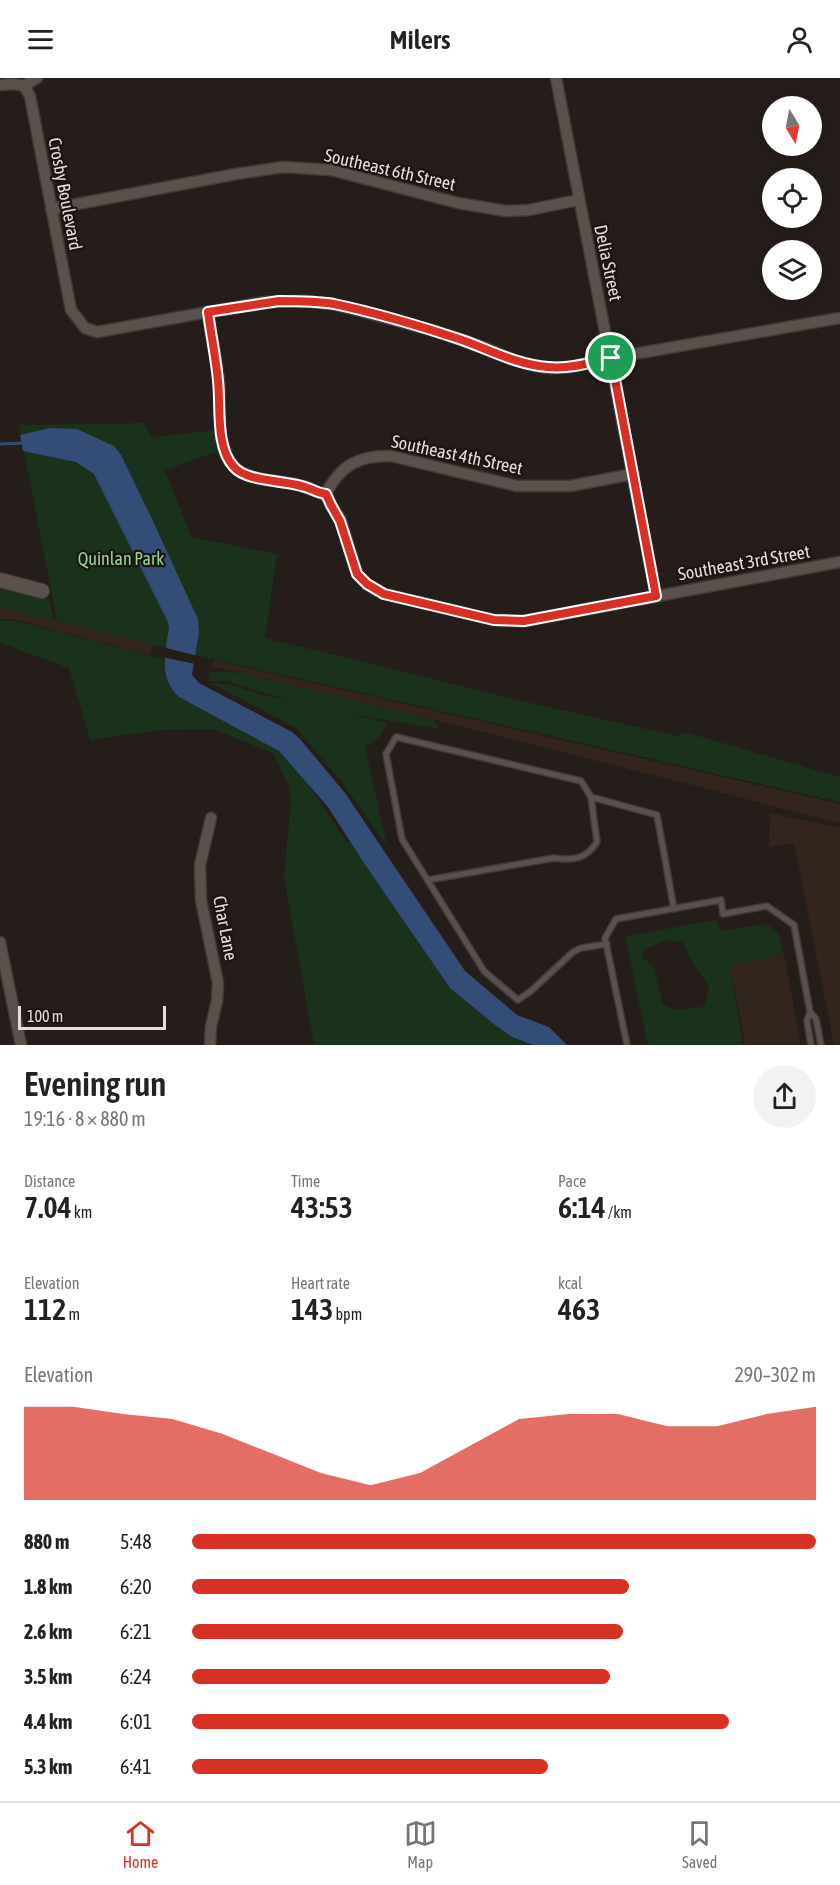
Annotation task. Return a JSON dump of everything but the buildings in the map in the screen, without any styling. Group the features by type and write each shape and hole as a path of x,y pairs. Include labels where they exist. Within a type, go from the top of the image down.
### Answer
{"street":[{"path":"0,86 14,84 24,86 37,78"},
{"name":"Delia Street","path":"556,78 656,596"},
{"name":"Crosby Boulevard","path":"24,86 30,96 71,309 85,328 98,332 208,312"},
{"name":"Southeast 6th Street","path":"51,209 283,167 331,170 458,203 506,211 529,210 578,200"},
{"path":"326,494 304,486 248,475 234,467 224,448 221,435 218,380 208,312 279,301 333,304 432,330 511,359 549,368 570,367 840,318"},
{"name":"Southeast 4th Street","path":"326,494 332,482 344,468 375,455 391,456 517,486 570,486 633,474"},
{"name":"Southeast 3rd Street","path":"326,494 340,521 357,574 367,584 384,594 494,620 524,621 840,562"},
{"path":"0,580 42,591"},
{"name":"Char Lane","path":"210,1045 218,983 201,900 200,865 211,818"},
{"path":"0,942 21,1045"}],"lane":[{"path":"428,880 554,858 566,860 586,856 597,842 591,797 581,781 396,737 386,754 402,839 484,971 518,1000 531,992 573,952 581,948 607,944"},
{"path":"591,797 657,815 674,909"},
{"path":"627,1045 605,938 616,919 721,900 723,914 767,906 794,925 810,1012 807,1021 811,1045"},
{"path":"810,1012 816,1019 821,1045"}],"shaded area":[{"path":"0,607 153,645 150,655 16,620 0,619"},
{"path":"214,660 840,804 840,823 440,721 212,667"},
{"path":"770,813 840,828 840,1045 834,1045 794,843 769,847"},
{"path":"784,954 801,1045 745,1045 730,965"}],"green space":[{"name":"Quinlan Park","path":"144,423 152,437 217,430 219,451 165,470 191,537 277,554 265,638 677,736 685,732 840,777 840,802 195,655 57,621 19,425"},
{"path":"0,588 49,599 53,620 0,607"},
{"path":"0,620 16,621 164,659 167,680 179,697 268,744 292,765 312,790 348,844 350,841 450,988 512,1037 533,1045 314,1045 284,877 291,799 288,784 273,753 213,729 161,730 90,740 69,668 0,643"},
{"path":"218,671 242,673 426,718 438,725 438,729 349,714 388,723 378,738 365,747 387,846 341,781 296,728 211,683 233,685 263,695 290,700 224,681 209,681 208,673"},
{"path":"717,920 720,931 767,924 778,932 783,954 730,965 743,1045 648,1045 625,936","holes":["669,940 682,942 708,985 709,989 703,1007 678,1009 663,1005 654,967 642,957 644,949"]}],"water":[{"path":"50,428 77,429 114,446 121,455 198,619 199,632 192,675 199,683 292,732 300,739 345,793 465,971 517,1015 549,1027 567,1045 533,1045 512,1037 450,988 328,807 279,751 179,697 172,689 165,664 168,622 94,474 76,462 23,451 20,435"}],"pier":[{"path":"162,647 198,656 196,664 161,657"}],"waterway":[{"path":"0,444 25,443"}],"route":[{"path":"279,301 333,304 432,330 533,365 549,368 570,367 611,358 656,596 524,621 494,620 384,594 367,584 357,574 346,536 326,494 304,486 248,475 234,467 224,448 221,435 218,380 208,312 279,301"}]}
